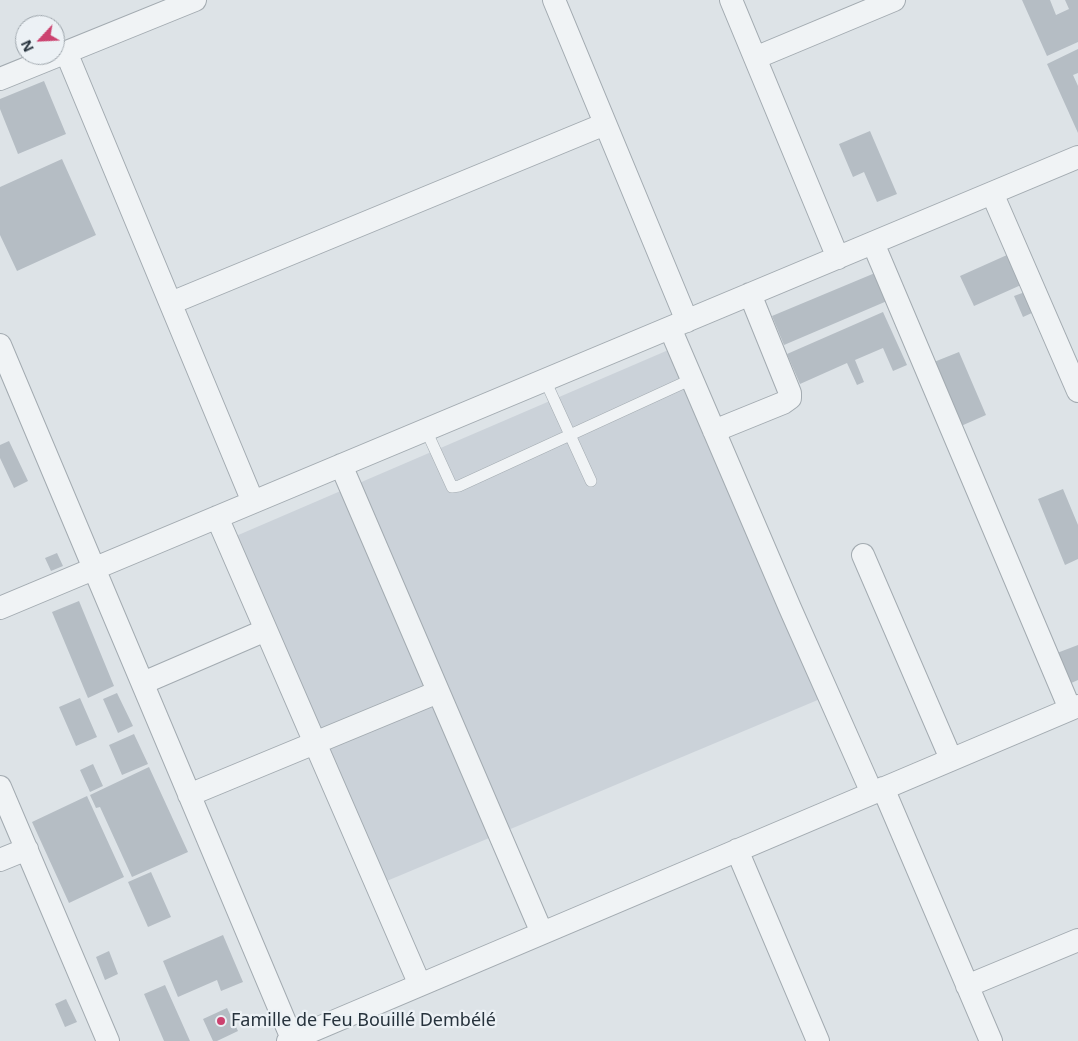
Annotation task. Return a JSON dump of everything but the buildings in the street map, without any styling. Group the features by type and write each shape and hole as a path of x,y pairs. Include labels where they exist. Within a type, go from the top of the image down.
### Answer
{"street":[{"path":"0,79 194,0"},
{"path":"554,0 605,124 678,324 692,379 790,608 878,791 968,986 991,1041"},
{"path":"731,0 838,258"},
{"path":"755,58 894,0"},
{"path":"66,52 254,502"},
{"path":"171,303 605,124"},
{"path":"0,608 1078,157"},
{"path":"992,193 1078,391"},
{"path":"0,345 6,374 94,568 291,1040 1074,707 873,243"},
{"path":"714,431 783,403 790,398 790,393 750,294"},
{"path":"341,465 542,933"},
{"path":"217,517 420,985"},
{"path":"863,555 951,759"},
{"path":"143,683 266,630"},
{"path":"190,795 438,692"},
{"path":"0,787 108,1041"},
{"path":"0,860 26,849"},
{"path":"737,850 818,1041"},
{"path":"968,986 1078,940"}],"lane":[{"path":"426,430 452,487 459,486 692,379"},
{"path":"545,380 591,481"}],"shaded area":[{"path":"687,342 832,694 382,883 236,536"}],"place":[{"name":"Famille de Feu Bouillé Dembélé","path":"221,1021"}]}
